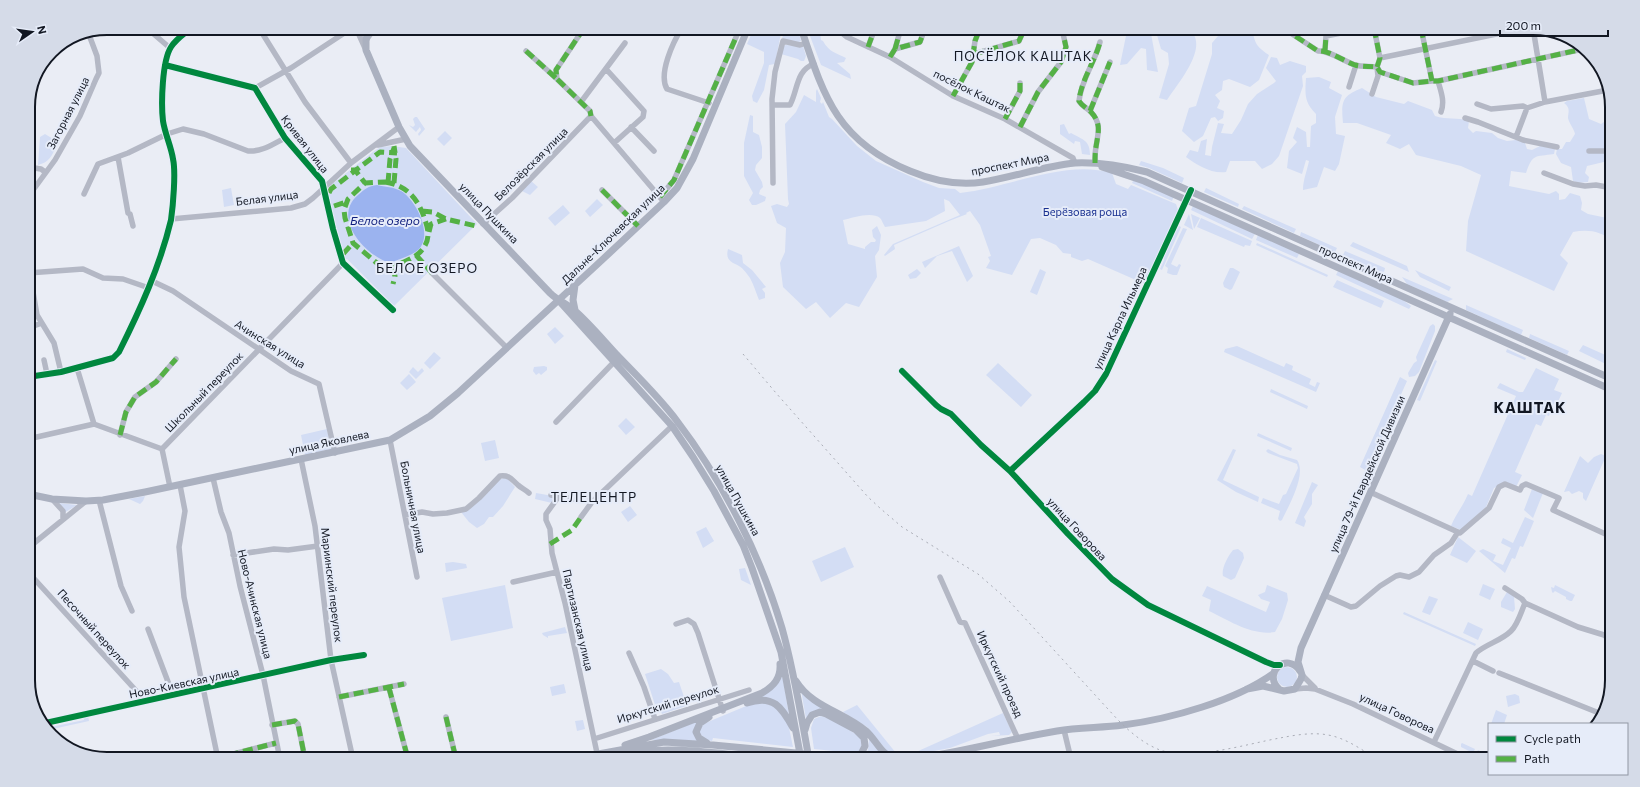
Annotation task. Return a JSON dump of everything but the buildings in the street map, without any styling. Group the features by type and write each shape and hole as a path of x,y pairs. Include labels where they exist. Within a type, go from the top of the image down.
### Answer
{"main road":[{"path":"366,50 367,35"},
{"name":"Дальне-Ключевская улица","path":"559,300 638,226 662,200 677,188 688,169 745,35"},
{"name":"проспект Мира","path":"803,35 828,100 837,116 853,135 879,157 924,177 955,184 974,183 1075,163 1118,165 1147,172 1191,190 1337,257 1605,376"},
{"name":"улица Пушкина","path":"366,50 399,127 415,152 550,293 576,311 655,394 673,416 699,453 737,518 758,561 782,628 793,675 808,752"},
{"name":"проспект Мира","path":"1092,163 1144,181 1605,387"},
{"path":"1257,232 1262,222"},
{"path":"1333,266 1337,257"},
{"path":"575,285 573,300 576,311"},
{"name":"улица Пушкина","path":"559,300 565,309 672,426 714,491 743,545 781,652 800,752"},
{"name":"улица Яковлева","path":"35,495 86,501 98,500 180,485 390,440 430,416 559,300"},
{"name":"улица 79-й Гвардейской Дивизии","path":"1301,673 1298,660 1301,648 1452,308"},
{"path":"1510,344 1514,336"},
{"path":"1545,360 1549,351"},
{"path":"601,752 649,737 722,710 762,693 771,687 777,681 780,669 774,630"},
{"name":"улица 79-й Гвардейской Дивизии","path":"1282,664 1294,656 1301,648"},
{"path":"950,752 1064,730 1123,725 1152,720 1204,706 1247,689 1274,673 1282,664 1293,664 1301,673 1300,683 1296,689 1289,691 1263,686 1247,689"},
{"path":"1274,673 1274,683 1281,690"},
{"path":"793,675 808,695 865,730 884,752"},
{"path":"713,745 705,743 699,738 696,732 697,727 703,720 722,710 757,700 771,702 783,710 796,733"},
{"path":"804,734 809,719 815,713 826,714 856,730 864,738 865,746 863,752"},
{"path":"971,752 1018,739"},
{"path":"604,752 664,742 783,752"},
{"path":"650,752 669,750 692,750 707,752"}],"street":[{"path":"155,35 170,48"},
{"path":"35,376 61,372 113,358 119,352 149,288 171,219 174,161 163,121 162,100 166,65 170,48 182,35"},
{"path":"263,35 305,102 351,163 376,146 399,127"},
{"path":"166,65 255,88 286,71 341,35"},
{"path":"359,35 366,50"},
{"path":"366,41 370,35"},
{"path":"557,79 556,70 579,35"},
{"path":"678,35 668,60 664,79 667,90 709,103"},
{"path":"526,51 590,111 591,116 662,200 674,180 709,103 737,35"},
{"name":"посёлок Каштак","path":"845,35 890,57 953,96 1020,127 1073,158 1075,163"},
{"path":"868,47 872,35"},
{"path":"890,57 895,49 899,35"},
{"path":"895,49 920,42 922,35"},
{"path":"953,96 972,62 977,35"},
{"path":"974,54 1019,41 1022,35"},
{"path":"1020,127 1038,92 1061,62 1066,47 1063,35"},
{"path":"1294,35 1318,50 1325,50 1356,65 1378,67"},
{"path":"1325,50 1326,36 1331,35"},
{"path":"1372,94 1378,76 1380,58 1375,35"},
{"path":"1422,35 1435,81 1443,99 1441,112"},
{"path":"1380,58 1492,35"},
{"path":"1534,35 1545,102"},
{"name":"Загорная улица","path":"35,187 55,160 80,116 99,73 97,56 90,37"},
{"path":"773,183 772,105 775,72 783,42 800,45 806,43"},
{"path":"1092,163 1099,129 1096,120 1090,111 1080,104 1079,101 1080,94 1097,55 1100,42"},
{"path":"581,102 625,43"},
{"path":"1378,67 1380,72 1414,83 1435,81 1577,50"},
{"path":"1090,111 1110,62"},
{"path":"772,105 790,105 803,71 807,66 814,64"},
{"path":"1349,87 1356,65"},
{"path":"606,69 644,111 643,117 614,143"},
{"path":"1005,119 1018,96 1020,83"},
{"name":"Кривая улица","path":"255,88 285,138 322,181 333,229 343,262 393,310"},
{"path":"1477,104 1491,109 1523,106 1527,108 1545,102 1603,91"},
{"path":"1516,137 1527,108"},
{"name":"Белозёрская улица","path":"483,224 501,209 552,158 591,116"},
{"path":"1465,118 1523,140 1557,147"},
{"path":"631,127 654,151"},
{"path":"84,194 96,167 100,163 118,157 167,134 183,129 204,134 248,151 255,152 285,138"},
{"path":"376,146 406,139"},
{"path":"1589,150 1605,151"},
{"path":"118,157 123,193 133,226"},
{"name":"Белая улица","path":"171,219 291,208 305,204 351,163"},
{"path":"35,168 41,168 45,172"},
{"path":"1544,173 1573,184 1605,187"},
{"path":"602,190 638,226"},
{"name":"улица Карла Ильмера","path":"1010,471 1084,402 1106,374 1191,190"},
{"name":"Школьный переулок","path":"162,449 343,262"},
{"path":"35,273 83,269 103,278 123,279 149,288"},
{"path":"432,273 507,348"},
{"name":"Ачинская улица","path":"152,281 173,291 291,371 319,384 335,452"},
{"path":"35,304 37,315 54,343 61,372"},
{"path":"35,326 42,323"},
{"path":"120,435 126,412 135,397 156,382 176,359"},
{"path":"44,360 47,374"},
{"path":"556,422 614,362"},
{"path":"77,368 94,424"},
{"name":"улица Говорова","path":"902,371 936,405 951,414 981,445 1010,471 1100,568 1115,580 1148,605 1266,662"},
{"path":"35,437 94,424 120,435 162,449 170,487"},
{"path":"581,517 592,502 672,426"},
{"name":"Больничная улица","path":"390,440 417,577"},
{"name":"Мариинский переулок","path":"301,460 318,546 339,697 351,752"},
{"path":"405,516 422,512 433,514 466,509 500,476 506,475 511,477 518,486 529,493"},
{"name":"Ново-Ачинская улица","path":"213,478 221,512 229,533 263,676 278,752"},
{"path":"1370,492 1460,534 1489,508 1499,487 1505,484 1520,490 1522,486 1526,484 1559,498 1553,510 1605,534"},
{"path":"180,485 185,511 179,547 184,597 204,689 216,752"},
{"path":"551,495 592,502"},
{"name":"Партизанская улица","path":"559,496 546,514 546,520 550,529 552,553 598,752"},
{"path":"52,498 63,510 62,519"},
{"path":"98,500 121,586 132,611"},
{"path":"35,542 86,501"},
{"path":"1324,595 1351,607 1356,606 1380,586 1396,576 1400,575 1409,577 1419,572 1434,554 1452,543 1458,532"},
{"path":"233,555 274,549 288,550 318,546"},
{"path":"513,582 557,572"},
{"name":"Иркутский проезд","path":"940,577 960,622 965,623 1018,739"},
{"name":"Песочный переулок","path":"35,580 140,694 142,702"},
{"path":"1505,588 1522,599 1525,603 1578,627 1605,636"},
{"path":"1434,742 1476,653 1484,646 1497,640 1510,631 1515,626 1525,603"},
{"path":"676,624 688,620 694,624 722,710"},
{"path":"148,629 173,695"},
{"path":"629,653 644,687 655,719"},
{"name":"Ново-Киевская улица","path":"49,722 263,676 333,659 364,655"},
{"path":"1473,661 1493,670"},
{"path":"1266,662 1274,665 1282,664"},
{"path":"1266,662 1274,673"},
{"name":"улица Говорова","path":"1301,673 1315,689"},
{"path":"1499,673 1598,712"},
{"path":"339,697 404,684"},
{"path":"389,688 406,752"},
{"name":"улица Говорова","path":"1296,689 1315,689 1353,704 1454,752"},
{"name":"Иркутский переулок","path":"594,739 749,690"},
{"path":"446,717 454,752"},
{"path":"272,725 295,721 298,724 304,752"},
{"path":"1064,730 1069,752"},
{"path":"252,752 276,743"}],"green space":[{"path":"751,35 781,35 775,64 769,65 764,90 757,103 753,101 752,96 764,63 764,52 747,44"},
{"path":"784,35 800,35 801,41 797,43 782,38"},
{"path":"810,35 820,35 821,40 828,48 846,58 844,62 837,63 850,74 851,79 821,65"},
{"path":"1126,35 1151,35 1158,72 1147,70 1146,49 1141,48 1127,64 1120,65"},
{"path":"1157,35 1194,35 1196,44 1195,54 1185,74 1167,100 1159,98 1169,64 1168,53 1161,49"},
{"path":"1219,35 1253,35 1257,44 1269,55 1259,80 1250,87 1229,79 1223,81 1222,90 1215,95 1220,101 1217,108 1224,111 1223,118 1218,121 1215,117 1211,118 1203,136 1194,142 1182,131 1189,108 1196,106 1212,54 1212,43"},
{"path":"783,46 803,46 806,56 804,61 781,54"},
{"path":"1271,57 1277,58 1280,65 1290,61 1306,66 1306,72 1302,76 1303,86 1279,156 1272,164 1262,169 1255,161 1230,161 1226,172 1215,172 1204,168 1186,157 1190,150 1198,152 1201,141 1207,139 1205,155 1211,156 1218,123 1224,124 1221,133 1232,134 1241,120 1248,104 1257,94 1276,81 1266,68"},
{"path":"1319,77 1331,82 1329,88 1342,95 1335,117 1336,134 1345,136 1339,164 1335,171 1324,167 1317,187 1303,190 1304,179 1309,161 1306,160 1302,174 1287,168 1289,151 1297,142 1293,138 1297,127 1306,132 1307,147 1310,147 1311,126 1316,123 1316,114 1307,102 1305,89 1306,78"},
{"path":"1362,88 1376,97 1404,104 1408,101 1432,110 1435,116 1469,121 1468,128 1473,133 1476,131 1492,133 1498,138 1507,141 1516,140 1525,143 1527,149 1532,150 1540,146 1555,149 1554,154 1539,156 1533,159 1526,173 1511,171 1509,186 1549,194 1556,191 1559,194 1559,200 1565,199 1570,193 1580,196 1582,203 1581,210 1588,214 1605,218 1605,236 1594,232 1573,232 1560,255 1568,263 1554,291 1466,251 1468,221 1481,175 1461,166 1416,155 1409,144 1400,149 1386,143 1391,135 1357,123 1343,123 1342,109 1344,100 1355,91"},
{"name":"Берёзовая роща","path":"817,89 821,98 820,102 822,104 823,102 829,117 857,146 876,161 939,188 955,189 960,193 998,186 1056,172 1094,170 1112,173 1116,184 1128,189 1131,185 1176,204 1178,210 1145,284 1088,259 1082,261 1071,257 1071,254 1063,253 1056,245 1040,238 1031,239 1012,275 986,268 990,261 988,257 991,256 980,225 970,211 966,213 967,214 894,245 895,249 885,256 884,255 893,244 960,215 949,201 944,199 945,211 926,221 885,227 880,218 872,215 843,220 848,244 865,249 865,247 871,242 875,242 876,240 873,237 872,230 877,226 881,235 879,250 875,256 877,277 859,307 846,303 830,318 816,302 806,309 783,287 780,263 785,252 786,228 777,223 771,206 777,204 787,207 789,204 785,124 796,112 804,95 816,102"},
{"path":"1584,98 1589,119 1601,124 1605,121 1605,162 1587,166 1585,173 1589,177 1588,182 1578,183 1573,181 1571,167 1561,163 1556,154 1557,149 1562,149 1566,142 1570,142 1575,134 1569,122 1568,108 1564,103 1567,101"},
{"path":"750,115 753,116 753,132 759,135 762,147 762,158 756,165 755,170 762,182 763,187 759,194 766,197 765,201 756,205 752,205 749,200 753,193 744,176 744,143"},
{"path":"417,117 425,129 419,136 418,134 421,130 420,127 416,132 409,125 413,127 415,125 413,119"},
{"path":"1064,124 1069,134 1071,133 1087,143 1090,150 1090,155 1082,154 1080,142 1075,141 1074,144 1060,134 1060,125"},
{"path":"445,131 452,138 444,146 437,139"},
{"path":"45,134 58,142 49,159 38,165 40,137"},
{"path":"392,146 406,148 477,224 394,306 347,259 345,260 327,197 331,185 374,151 381,147"},
{"path":"1141,161 1163,168 1184,178 1182,183 1139,165"},
{"path":"1134,179 1174,196 1172,201 1132,183"},
{"path":"531,181 538,187 530,195 522,191"},
{"path":"231,188 234,205 224,207 222,190"},
{"path":"1206,188 1239,204 1238,207 1204,192"},
{"path":"597,199 603,205 590,217 585,211"},
{"path":"563,205 570,213 555,226 548,218"},
{"path":"1193,206 1255,234 1252,239 1191,210"},
{"path":"1244,206 1296,229 1294,233 1242,209"},
{"path":"1189,214 1193,230 1184,225"},
{"path":"1191,214 1200,218 1194,229"},
{"path":"1201,218 1252,241 1250,246 1245,245 1244,247 1197,227"},
{"path":"1179,226 1181,227 1162,270 1160,269 1164,260 1163,255"},
{"path":"1183,228 1187,229 1171,264 1177,267 1179,264 1181,265 1177,275 1173,275 1167,273 1168,268 1165,266"},
{"path":"1301,232 1337,248 1335,252 1300,236"},
{"path":"1258,235 1299,254 1297,258 1256,240"},
{"path":"1353,242 1407,266 1409,272 1350,246"},
{"path":"1257,243 1328,275 1327,277 1256,245"},
{"path":"959,246 973,276 967,282 952,251 937,256 925,268 922,262"},
{"path":"728,249 742,255 743,263 752,270 766,287 762,289 765,293 765,298 759,300 753,283 748,275 742,268 728,259"},
{"path":"1345,251 1385,268 1384,272 1376,270 1343,255"},
{"path":"1230,268 1240,272 1232,289 1230,290 1224,287 1223,283"},
{"path":"917,269 921,273 916,278 910,279 908,275"},
{"path":"1040,269 1046,272 1037,295 1030,292"},
{"path":"1415,270 1451,287 1449,291 1420,277"},
{"path":"1338,271 1400,298 1411,306 1409,309 1336,275"},
{"path":"1402,277 1453,299 1447,302 1407,284"},
{"path":"1337,280 1384,301 1381,308 1333,287"},
{"path":"1466,305 1523,330 1521,335 1466,310"},
{"path":"1433,324 1435,326 1435,331 1419,372 1415,376 1409,377 1408,373 1417,361 1416,357 1430,326"},
{"path":"555,327 564,336 555,344 547,334"},
{"path":"1530,334 1569,351 1567,355 1529,338"},
{"path":"1583,345 1605,355 1605,364 1579,351"},
{"path":"1237,346 1284,367 1286,363 1293,366 1292,370 1311,379 1309,384 1315,387 1317,382 1320,383 1316,392 1224,352 1225,349"},
{"path":"1507,349 1526,358 1525,360 1506,352"},
{"path":"434,352 441,358 430,369 424,363"},
{"path":"1435,360 1437,361 1420,401 1417,400"},
{"path":"998,363 1032,395 1021,407 986,375"},
{"path":"413,367 418,372 422,368 424,371 416,379 409,372"},
{"path":"534,367 547,367 547,370 541,375 539,373 536,375 533,371"},
{"path":"1536,368 1559,379 1554,390 1562,393 1557,404 1554,403 1549,416 1546,415 1541,426 1536,424 1515,472 1522,475 1516,487 1506,483 1494,488 1486,507 1461,530 1451,526 1468,494 1472,496 1516,396 1497,388 1500,383 1519,392 1523,392"},
{"path":"409,374 416,382 407,390 400,383"},
{"path":"1400,377 1407,381 1367,471 1360,467"},
{"path":"1271,389 1308,406 1307,409 1270,392"},
{"path":"626,418 635,427 626,435 618,426"},
{"path":"327,429 331,449 305,455 301,435"},
{"path":"1258,433 1292,448 1291,451 1257,436"},
{"path":"495,440 499,458 485,461 481,443"},
{"path":"1233,449 1236,450 1223,480 1259,497 1258,502 1236,492 1217,480"},
{"path":"1268,449 1280,455 1297,460 1300,466 1296,490 1282,520 1280,521 1278,519 1280,511 1261,503 1263,498 1279,504 1283,495 1286,494 1298,468 1297,464 1268,453 1266,451"},
{"path":"1601,454 1605,456 1586,501 1583,498 1583,493 1579,491 1572,494 1569,491 1564,492 1580,456 1588,463 1594,457"},
{"path":"506,477 515,487 503,506 493,517 489,517 484,524 477,528 469,522 461,512 496,481"},
{"path":"1312,482 1318,485 1312,494 1312,504 1304,517 1306,521 1304,527 1295,523"},
{"path":"1532,489 1543,493 1533,518 1524,510"},
{"path":"536,493 553,496 552,503 535,499"},
{"path":"145,496 140,504 129,499"},
{"path":"59,503 77,505 64,513"},
{"path":"630,506 637,515 628,522 621,512"},
{"path":"1525,517 1534,521 1523,547 1520,546 1515,559 1512,558 1505,573 1479,551 1483,549 1496,555 1493,561 1503,565 1511,548 1501,543 1503,538 1513,543"},
{"path":"706,527 714,541 703,548 696,532"},
{"path":"1458,537 1476,551 1467,563 1450,555"},
{"path":"845,547 854,567 821,582 812,561"},
{"path":"1238,549 1243,553 1244,558 1235,578 1231,580 1223,576 1223,570 1225,563 1233,550"},
{"path":"453,562 466,564 467,568 446,572 445,563"},
{"path":"745,568 751,585 741,580 739,569"},
{"path":"1483,584 1495,589 1490,600 1479,595"},
{"path":"505,585 513,628 451,641 442,598"},
{"path":"1267,585 1287,593 1288,600 1282,619 1275,632 1258,632 1232,623 1209,611 1211,600 1202,596 1207,586 1266,612 1270,602 1261,599 1258,595 1265,592"},
{"path":"1555,585 1575,595 1572,601 1566,599 1566,597 1555,591 1553,593 1551,587 1554,588"},
{"path":"1507,592 1514,597 1515,609 1513,612 1501,607 1501,602"},
{"path":"1429,596 1438,599 1430,615 1422,612"},
{"path":"1404,612 1476,644 1475,646 1403,614"},
{"path":"1468,622 1483,629 1478,640 1463,633"},
{"path":"565,627 567,633 548,636 548,638 542,633"},
{"path":"1287,667 1294,670 1297,677 1294,684 1287,687 1280,684 1277,677 1280,670"},
{"path":"661,669 668,674 674,683 679,682 686,703 686,706 662,714 660,710 657,711 645,674"},
{"path":"782,674 789,715 761,698 761,696"},
{"path":"564,684 566,693 552,696 550,687"},
{"path":"801,690 828,711 806,719"},
{"path":"1515,694 1519,696 1520,703 1508,707 1506,696"},
{"path":"764,703 778,707 788,723 793,747 713,738 712,741 707,740 700,734 703,724 751,704"},
{"path":"857,705 895,752 887,751 867,727 843,712"},
{"path":"1496,710 1507,715 1504,723 1491,723"},
{"path":"1003,713 1012,732 1009,735 991,736 1000,735 999,732 988,734 950,748 928,752 916,752"},
{"path":"88,716 89,721 54,729 52,727 84,720 84,717"},
{"path":"821,716 834,720 862,738 863,747 858,752 814,749 811,728 814,719"},
{"path":"583,720 585,729 577,731 575,721"},
{"path":"700,720 699,741 651,740"},
{"path":"869,739 881,752 867,752"},
{"path":"1462,743 1475,749 1474,752 1471,752 1461,747"}],"water":[{"name":"Белое озеро","path":"377,185 401,191 407,196 417,210 424,227 422,244 418,250 408,256 390,263 371,253 362,244 350,225 348,214 351,204 358,195 365,189"}],"railway":[{"path":"743,354 868,497 902,527 978,574 1010,602 1118,720 1143,741 1160,750 1169,752"},
{"path":"1209,752 1280,738 1310,734 1322,734 1335,737 1366,752"}],"marked path":[{"path":"579,35 556,70 557,79 590,111 591,116"},
{"path":"660,197 674,180 737,35"},
{"path":"868,47 872,35"},
{"path":"895,49 899,35"},
{"path":"890,57 895,49 920,42 922,35"},
{"path":"953,96 972,62 977,35"},
{"path":"974,54 1019,41 1022,35"},
{"path":"1020,127 1038,92 1061,62 1066,47 1063,35"},
{"path":"1294,35 1318,51 1327,52 1355,65 1377,67 1380,72 1413,83 1438,81 1577,50"},
{"path":"1325,50 1326,35"},
{"path":"1375,35 1380,58 1377,67"},
{"path":"1422,35 1432,81"},
{"path":"1095,163 1098,133 1097,121 1091,112 1079,101 1082,86 1100,42"},
{"path":"526,51 557,79"},
{"path":"1090,111 1110,62"},
{"path":"1005,119 1020,91 1020,83"},
{"path":"394,146 396,159 394,183"},
{"path":"388,183 390,159 394,148"},
{"path":"329,193 331,189 380,152 397,153"},
{"path":"351,170 355,170 365,183"},
{"path":"385,182 400,186 416,200 428,232 428,239 425,246 416,256 390,268 378,264 353,243 344,210 348,199 365,183 385,182"},
{"path":"602,190 638,226"},
{"path":"334,206 346,202"},
{"path":"422,211 433,212 446,219 476,226"},
{"path":"429,232 431,224 446,219"},
{"path":"343,254 353,243"},
{"path":"416,255 432,273"},
{"path":"392,267 395,276 393,284"},
{"path":"120,435 126,412 135,397 156,382 176,359"},
{"path":"550,544 572,530 581,517"},
{"path":"339,697 404,684"},
{"path":"389,688 406,752"},
{"path":"446,717 454,752"},
{"path":"272,725 295,721 298,724 304,752"},
{"path":"241,752 276,743"}],"cycle path":[{"path":"35,376 61,372 113,358 119,352 149,288 171,220 174,189 174,165 162,114 164,72 171,47 183,35"},
{"path":"165,65 255,88 285,138 322,181 333,229 343,263 393,310"},
{"path":"1010,471 1095,391 1106,374 1191,190"},
{"path":"902,371 936,405 951,414 981,445 1010,471 1112,579 1148,605 1266,662 1274,665 1280,665"},
{"path":"49,722 331,660 364,655"}],"district":[{"name":"ПОСЁЛОК КАШТАК","path":"1023,56"},
{"name":"БЕЛОЕ ОЗЕРО","path":"427,268"},
{"name":"КАШТАК","path":"1530,408"},
{"name":"ТЕЛЕЦЕНТР","path":"594,497"}]}
